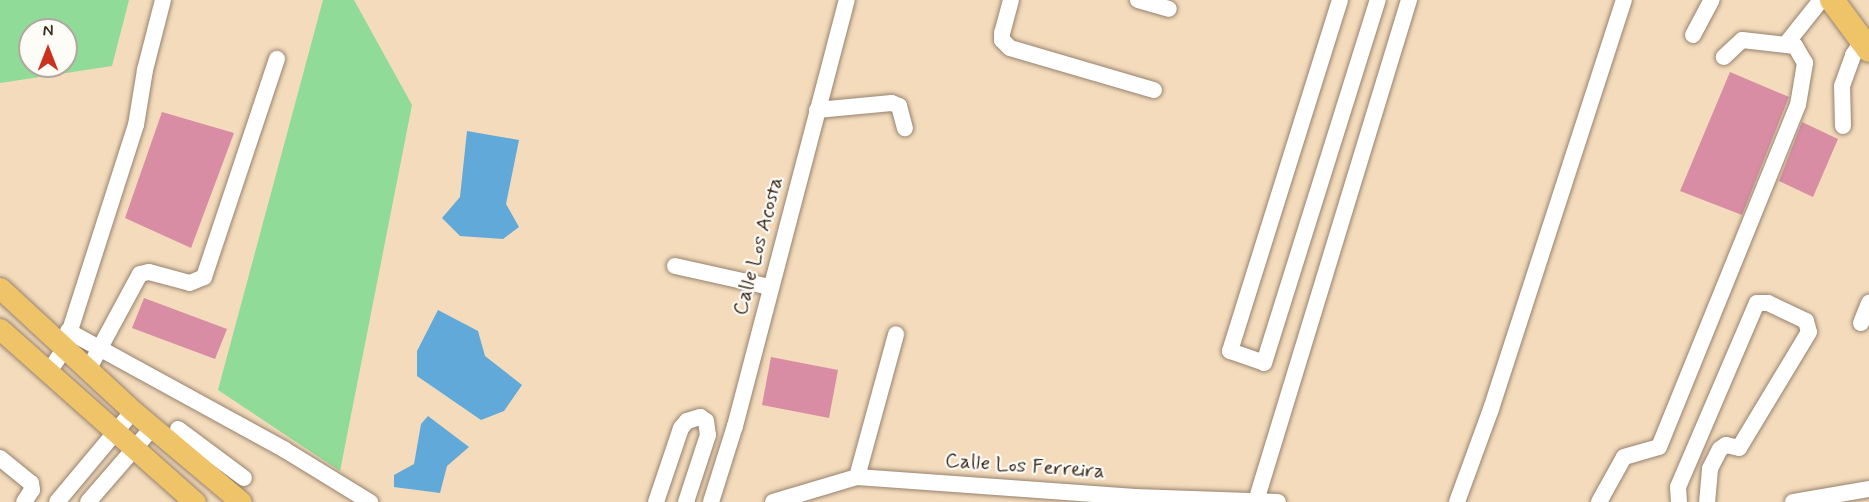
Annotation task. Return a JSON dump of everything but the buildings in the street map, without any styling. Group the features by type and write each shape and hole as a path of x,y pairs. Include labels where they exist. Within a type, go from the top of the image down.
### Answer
{"highway":[{"path":"1832,0 1866,46"}],"main road":[{"path":"0,288 66,340 88,370 152,428 214,467 241,502"},
{"path":"0,329 114,434 195,502"}],"street":[{"path":"48,373 66,340 136,125 145,70 164,0"},
{"name":"Calle Los Acosta","path":"711,502 735,426 847,0"},
{"path":"1011,0 1002,33 1002,40 1010,48 1154,90"},
{"path":"1138,0 1169,9"},
{"path":"1340,0 1230,351 1264,363 1378,0"},
{"path":"1256,501 1410,0"},
{"path":"1457,502 1491,409 1624,0"},
{"path":"1786,44 1821,0"},
{"path":"1693,35 1709,1"},
{"path":"1599,502 1624,457 1659,447 1719,305 1798,105 1805,63 1799,49 1786,44 1742,40 1724,57"},
{"path":"1843,126 1842,86 1852,55 1866,46"},
{"path":"88,370 140,274 149,272 190,283 204,277 277,59"},
{"path":"817,110 892,104 899,106 905,128"},
{"path":"675,266 770,287"},
{"path":"1679,502 1678,487 1757,303 1762,302 1806,321 1809,332 1739,448 1726,445 1720,448 1707,477 1707,502"},
{"path":"1862,323 1869,303"},
{"path":"857,477 896,334"},
{"path":"66,340 101,348 285,450 348,497 369,502"},
{"path":"57,502 133,411"},
{"path":"656,502 681,428 687,421 700,417 706,421 708,435 686,502"},
{"path":"88,502 152,428"},
{"path":"178,429 214,467 244,478"},
{"path":"0,458 31,483 32,490 24,502"},
{"name":"Calle Los Ferreira","path":"773,502 857,477 1123,499 1278,502"},
{"path":"1793,502 1869,489"}],"green space":[{"path":"0,0 129,0 112,66 78,71 78,18 18,18 18,78 33,78 0,83"},
{"path":"323,0 354,0 412,105 340,471 218,390"}],"water":[{"path":"467,131 519,140 506,204 519,227 503,239 460,236 442,218 460,197"},
{"path":"438,310 478,331 485,356 522,385 504,411 481,420 417,376 417,351"},
{"path":"428,416 469,447 447,466 440,493 394,487 394,475 414,464 421,424"}]}
